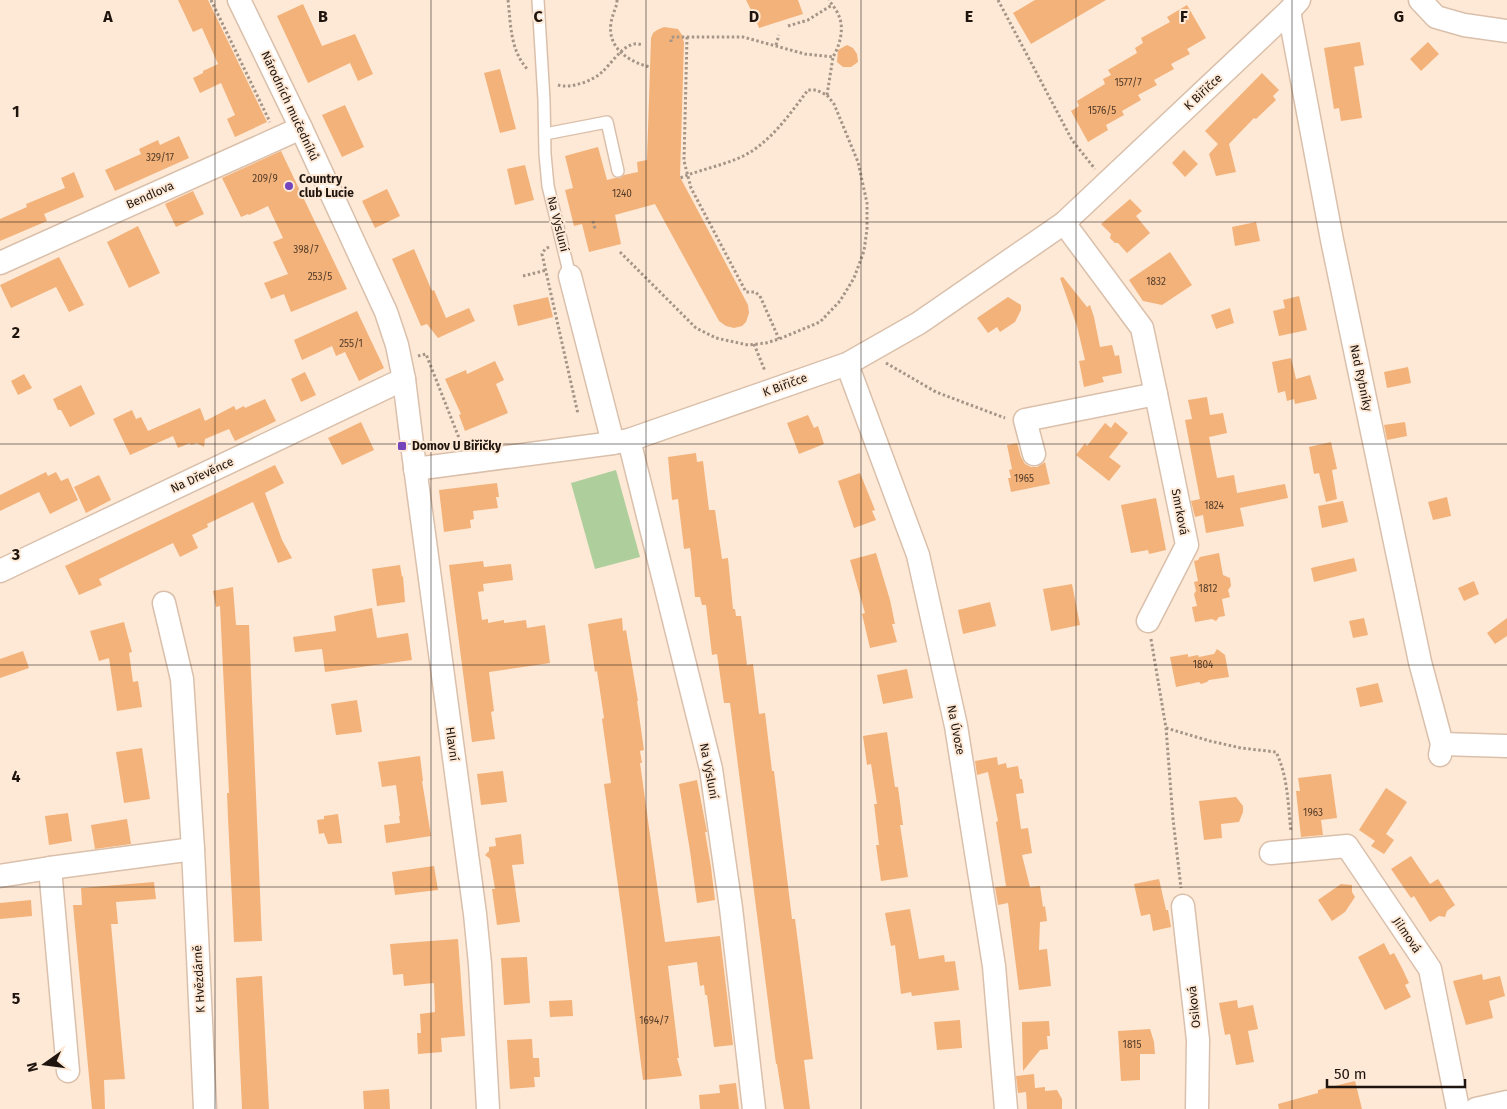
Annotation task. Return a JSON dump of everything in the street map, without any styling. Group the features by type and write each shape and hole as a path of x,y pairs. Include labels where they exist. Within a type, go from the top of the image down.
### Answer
{"street":[{"name":"Národních mučedníků","path":"239,0 301,128 386,312 397,346 404,379"},
{"path":"1420,0 1436,17 1464,25 1507,31"},
{"name":"K Biřičce","path":"415,469 621,442 847,364 919,323 1064,223 1294,5"},
{"name":"Nad Rybníky","path":"1294,5 1334,249 1420,662 1441,749 1507,746"},
{"name":"Bendlova","path":"0,263 301,128"},
{"name":"Smrková","path":"1064,223 1142,328 1156,394 1187,545 1148,622"},
{"name":"Na Výsluní","path":"569,271 621,442 710,770 731,908 754,1109"},
{"name":"Na Úvoze","path":"847,364 918,554 956,726 994,966 1006,1109"},
{"name":"Hlavní","path":"404,379 475,914 480,964 488,1109"},
{"name":"Na Dřevěnce","path":"0,571 404,379"},
{"path":"1034,454 1025,420 1156,394"},
{"name":"K Hvězdárně","path":"164,603 182,679 193,849 204,1109"},
{"name":"Jilmová","path":"1271,853 1347,846 1430,969 1458,1109"},
{"path":"0,876 193,849"},
{"path":"50,868 68,1071"},
{"name":"Osiková","path":"1183,906 1198,1040 1197,1109"},
{"path":"1476,1109 1507,1102"}],"lane":[{"name":"Na Výsluní","path":"538,0 548,186 569,271"},
{"path":"545,134 607,122 618,171"}],"path":[{"path":"211,0 278,138"},
{"path":"508,0 513,41 520,61 530,73 561,86 577,85 600,74 627,47 633,44 643,45"},
{"path":"617,0 611,25 611,34 615,45 630,60 650,67"},
{"path":"827,94 833,57 839,48 841,28 839,15 829,0"},
{"path":"998,0 1072,140 1106,184"},
{"path":"788,26 808,20 832,4"},
{"path":"776,46 779,35"},
{"path":"671,42 672,37 743,37 805,54 833,57"},
{"path":"687,37 684,162 687,176 691,188 746,292 755,292 760,296 779,339"},
{"path":"620,252 696,328 716,338 748,344 779,339 820,322 840,301 854,278 864,251 867,229 867,203 858,162 834,104 827,94 816,90 808,90 781,125 754,150 739,158 680,178"},
{"path":"593,221 596,229"},
{"path":"562,243 545,249 542,254 578,414"},
{"path":"523,276 546,271 569,271"},
{"path":"754,344 772,390"},
{"path":"867,352 936,392 1012,420 1025,420"},
{"path":"426,354 461,445"},
{"path":"1148,622 1166,728 1173,819 1183,906"},
{"path":"1166,728 1241,748 1276,752 1284,775 1294,851"}],"green space":[{"path":"616,470 640,557 595,569 571,483"}],"building":[{"path":"178,0 208,0 267,122 235,137 227,119 235,115 221,83 200,93 193,78 218,64 202,28 193,32"},
{"path":"746,0 798,0 803,14 759,28"},
{"path":"1035,0 1106,0 1031,44 1013,13"},
{"path":"303,4 322,46 355,34 373,74 358,81 350,63 308,83 277,16"},
{"path":"1187,5 1206,38 1187,49 1190,54 1171,64 1174,69 1154,80 1157,85 1138,95 1141,100 1122,111 1124,115 1106,125 1108,130 1088,142 1071,111 1079,106 1077,101 1105,84 1103,79 1111,75 1108,70 1137,53 1135,48 1143,43 1141,38 1170,22 1167,17"},
{"path":"664,27 678,29 684,43 680,177 748,305 749,313 746,322 742,326 734,328 726,326 719,321 655,204 615,215 621,244 589,252 582,224 574,226 565,190 573,188 565,156 598,147 607,180 638,172 637,162 647,160 651,38 653,33"},
{"path":"1360,42 1364,65 1354,67 1362,118 1341,121 1339,108 1334,109 1324,48"},
{"path":"1428,42 1439,54 1421,71 1410,59"},
{"path":"847,45 853,48 857,54 858,62 851,67 843,67 837,62 838,50"},
{"path":"500,69 516,129 500,133 484,73"},
{"path":"1262,73 1279,90 1273,96 1276,100 1256,119 1254,118 1229,144 1236,172 1216,176 1209,154 1218,144 1205,131"},
{"path":"345,105 364,147 342,157 322,115"},
{"path":"179,136 189,158 115,191 105,170 141,154 139,149 158,140 160,145"},
{"path":"1184,150 1198,164 1185,177 1172,163"},
{"path":"281,151 347,289 291,312 284,294 271,299 264,283 288,274 273,242 283,238 268,206 241,217 222,178"},
{"path":"525,165 534,200 515,205 507,169"},
{"path":"74,172 84,197 44,214 47,221 0,241 0,219 27,207 26,204 65,188 61,178"},
{"path":"387,189 400,216 375,228 362,201"},
{"path":"193,191 204,214 176,227 165,204"},
{"path":"1130,199 1142,211 1136,216 1150,233 1127,253 1118,243 1115,243 1110,238 1111,234 1101,224"},
{"path":"1256,222 1260,241 1235,246 1232,227"},
{"path":"138,226 160,273 129,288 107,242"},
{"path":"414,249 446,318 469,308 475,321 438,338 427,324 421,326 392,259"},
{"path":"1170,252 1192,285 1162,305 1143,301 1129,280"},
{"path":"59,257 84,305 69,312 56,287 11,308 0,285"},
{"path":"1063,277 1087,307 1090,305 1100,347 1112,345 1115,356 1119,355 1122,373 1102,377 1104,382 1084,387 1079,361 1085,360 1077,326 1060,278"},
{"path":"1299,296 1307,330 1279,336 1273,311 1285,308 1283,300"},
{"path":"548,297 553,317 518,326 513,305"},
{"path":"1008,297 1021,305 1021,310 1015,322 1000,332 997,327 988,333 977,318"},
{"path":"1230,308 1234,323 1216,329 1211,315"},
{"path":"357,311 384,368 359,381 345,352 336,356 332,346 302,360 294,340"},
{"path":"1291,358 1296,379 1310,375 1317,399 1295,404 1294,399 1287,401 1285,391 1278,393 1272,362"},
{"path":"495,361 504,380 496,384 508,413 465,431 459,415 461,414 445,379 466,370 467,374"},
{"path":"1408,367 1411,383 1387,388 1384,372"},
{"path":"305,372 316,395 301,402 291,379"},
{"path":"24,374 32,388 18,395 11,381"},
{"path":"81,385 95,414 70,427 53,399"},
{"path":"1207,397 1210,415 1223,413 1227,433 1209,437 1217,478 1234,475 1237,493 1285,484 1288,498 1240,508 1244,526 1206,533 1203,515 1195,517 1191,501 1200,499 1185,420 1192,419 1188,400"},
{"path":"265,399 276,421 235,441 229,429 205,439 204,447 197,443 191,445 190,443 178,448 173,436 130,455 113,419 132,410 136,419 141,417 148,431 200,408 205,421 234,406 236,410 244,406 245,408"},
{"path":"808,415 814,428 818,426 824,444 799,454 787,423"},
{"path":"361,422 374,450 342,465 328,438"},
{"path":"1115,422 1128,433 1109,457 1121,466 1109,481 1076,455 1085,443 1087,446 1105,423 1111,428"},
{"path":"1405,422 1407,436 1387,440 1384,425"},
{"path":"1331,442 1337,469 1332,470 1337,499 1326,502 1319,473 1314,474 1309,447"},
{"path":"1017,443 1025,464 1037,467 1045,462 1050,484 1011,492 1008,478 1011,478 1009,470 1012,469 1007,445"},
{"path":"696,453 697,462 703,461 709,510 715,510 722,559 728,558 733,609 735,609 736,616 741,616 747,665 753,664 759,714 765,713 792,919 795,919 813,1059 804,1060 810,1109 784,1109 776,1064 730,703 724,703 717,654 712,655 706,605 702,605 700,597 695,597 690,548 684,549 678,499 672,500 668,457"},
{"path":"275,465 284,483 265,493 282,540 292,558 278,563 253,502 207,524 208,527 192,535 198,548 180,557 173,543 99,579 102,585 79,595 65,566"},
{"path":"46,472 48,476 56,472 61,481 68,478 78,500 50,514 39,492 0,511 0,495"},
{"path":"860,473 875,510 872,511 876,520 854,528 838,481"},
{"path":"99,475 111,500 86,513 74,487"},
{"path":"497,483 499,497 496,497 498,508 473,511 474,519 470,520 471,528 444,532 439,490"},
{"path":"1447,497 1451,516 1433,520 1428,502"},
{"path":"1156,498 1166,550 1149,554 1148,550 1131,553 1121,505"},
{"path":"1343,501 1348,522 1322,528 1318,506"},
{"path":"876,553 890,600 895,624 892,624 897,642 870,648 862,614 865,613 850,560"},
{"path":"1219,553 1223,575 1230,578 1231,586 1228,590 1230,597 1222,599 1225,616 1219,617 1216,621 1212,619 1195,622 1192,607 1197,606 1194,582 1198,581 1194,561 1200,557"},
{"path":"1354,558 1357,571 1314,582 1311,568"},
{"path":"483,561 484,567 511,564 513,580 483,584 484,591 478,592 482,620 488,619 488,623 504,620 504,623 526,620 527,628 545,625 550,663 489,672 494,711 491,712 495,739 472,742 449,565"},
{"path":"400,565 405,602 377,606 372,569"},
{"path":"1474,581 1479,594 1464,601 1458,588"},
{"path":"1072,584 1080,625 1051,631 1043,589"},
{"path":"233,587 236,625 249,625 262,941 234,942 220,606 216,607 213,591"},
{"path":"990,602 996,626 963,634 958,610"},
{"path":"372,608 377,638 408,633 412,660 325,672 322,649 295,652 293,637 336,631 334,616"},
{"path":"622,618 623,631 626,630 638,701 644,750 640,751 642,763 640,763 665,942 720,936 733,1045 714,1047 707,995 705,995 704,985 700,986 697,962 668,966 679,1058 677,1058 682,1076 643,1080 604,784 611,783 602,719 604,718 588,624"},
{"path":"1364,618 1368,635 1353,638 1349,621"},
{"path":"1507,618 1507,636 1495,644 1487,633"},
{"path":"124,622 132,652 129,653 133,682 138,681 142,707 117,711 109,658 99,661 90,631"},
{"path":"1217,649 1225,655 1229,677 1209,680 1201,684 1199,682 1176,687 1170,657 1188,654 1188,657 1198,655 1199,657 1214,654"},
{"path":"23,651 29,668 0,678 0,659"},
{"path":"907,669 913,698 883,704 877,675"},
{"path":"1378,683 1383,702 1360,707 1356,688"},
{"path":"357,700 362,732 336,735 331,704"},
{"path":"887,732 895,787 898,787 903,825 900,825 908,877 881,881 876,845 879,845 874,804 877,804 871,764 867,765 863,736"},
{"path":"142,748 150,799 124,803 116,752"},
{"path":"420,756 431,836 386,843 384,825 400,823 400,816 396,785 382,787 378,762"},
{"path":"997,757 998,765 1006,763 1007,768 1018,766 1020,779 1022,779 1024,793 1016,794 1021,829 1028,828 1032,853 1022,855 1030,887 1040,886 1043,907 1045,906 1047,921 1040,922 1039,950 1047,949 1051,986 1019,990 1008,903 998,905 995,887 1006,886 996,822 998,821 988,772 977,775 975,761"},
{"path":"503,771 507,802 481,805 477,774"},
{"path":"1331,774 1337,818 1321,820 1323,835 1301,837 1296,791 1300,791 1298,778"},
{"path":"697,780 707,832 705,832 715,900 697,903 679,784"},
{"path":"1386,788 1407,802 1386,834 1394,840 1384,854 1371,846 1375,841 1359,830"},
{"path":"1236,797 1243,806 1239,822 1221,824 1222,838 1204,840 1199,801"},
{"path":"68,813 72,841 49,845 45,816"},
{"path":"338,814 342,843 328,844 324,833 319,834 317,820 324,819 324,816"},
{"path":"127,819 131,844 95,849 91,825"},
{"path":"521,834 524,864 512,865 520,922 497,925 492,889 495,889 490,859 485,855 489,851 489,847 496,846 495,838"},
{"path":"1411,856 1430,884 1438,879 1455,905 1447,911 1445,917 1439,916 1430,922 1414,896 1411,898 1391,869"},
{"path":"434,866 438,890 395,895 392,872"},
{"path":"1159,879 1171,927 1153,931 1150,914 1141,916 1134,884"},
{"path":"154,882 156,899 116,902 118,924 111,924 125,1079 104,1080 105,1109 92,1109 73,905 82,905 81,888"},
{"path":"1341,884 1352,885 1352,892 1355,897 1345,912 1332,921 1318,900"},
{"path":"31,900 32,916 0,919 0,903"},
{"path":"910,909 919,959 944,955 945,962 955,961 959,990 912,996 911,992 901,994 895,945 891,946 885,913"},
{"path":"458,939 465,1036 441,1038 442,1052 418,1054 417,1033 421,1033 420,1014 435,1012 434,983 404,986 403,974 393,975 390,944"},
{"path":"1384,943 1390,955 1394,953 1402,968 1409,983 1405,985 1411,997 1385,1010 1358,957"},
{"path":"527,957 530,1003 504,1005 501,958"},
{"path":"1482,974 1483,980 1500,976 1505,996 1489,1001 1493,1018 1466,1025 1453,981"},
{"path":"262,976 269,1109 242,1109 236,978"},
{"path":"572,1000 573,1016 550,1017 549,1001"},
{"path":"1237,1000 1238,1008 1253,1005 1258,1029 1248,1031 1254,1062 1236,1065 1230,1034 1225,1035 1219,1003"},
{"path":"960,1020 962,1048 937,1050 934,1022"},
{"path":"1049,1021 1050,1036 1047,1036 1048,1049 1040,1050 1023,1071 1022,1022"},
{"path":"1150,1029 1155,1054 1140,1054 1140,1080 1121,1081 1118,1031"},
{"path":"532,1039 533,1058 539,1058 540,1077 534,1077 535,1087 510,1089 507,1040"},
{"path":"1034,1074 1035,1088 1045,1087 1045,1091 1057,1090 1062,1099 1062,1109 1027,1109 1026,1092 1018,1093 1016,1076"},
{"path":"1355,1081 1362,1109 1279,1109 1278,1104 1318,1093 1318,1090"},
{"path":"736,1083 739,1109 700,1109 699,1095 720,1093 719,1085"},
{"path":"389,1089 390,1109 364,1109 363,1091"}],"place":[{"name":"Country club Lucie","path":"289,186"},
{"name":"Domov U Biřičky","path":"402,446"}]}
